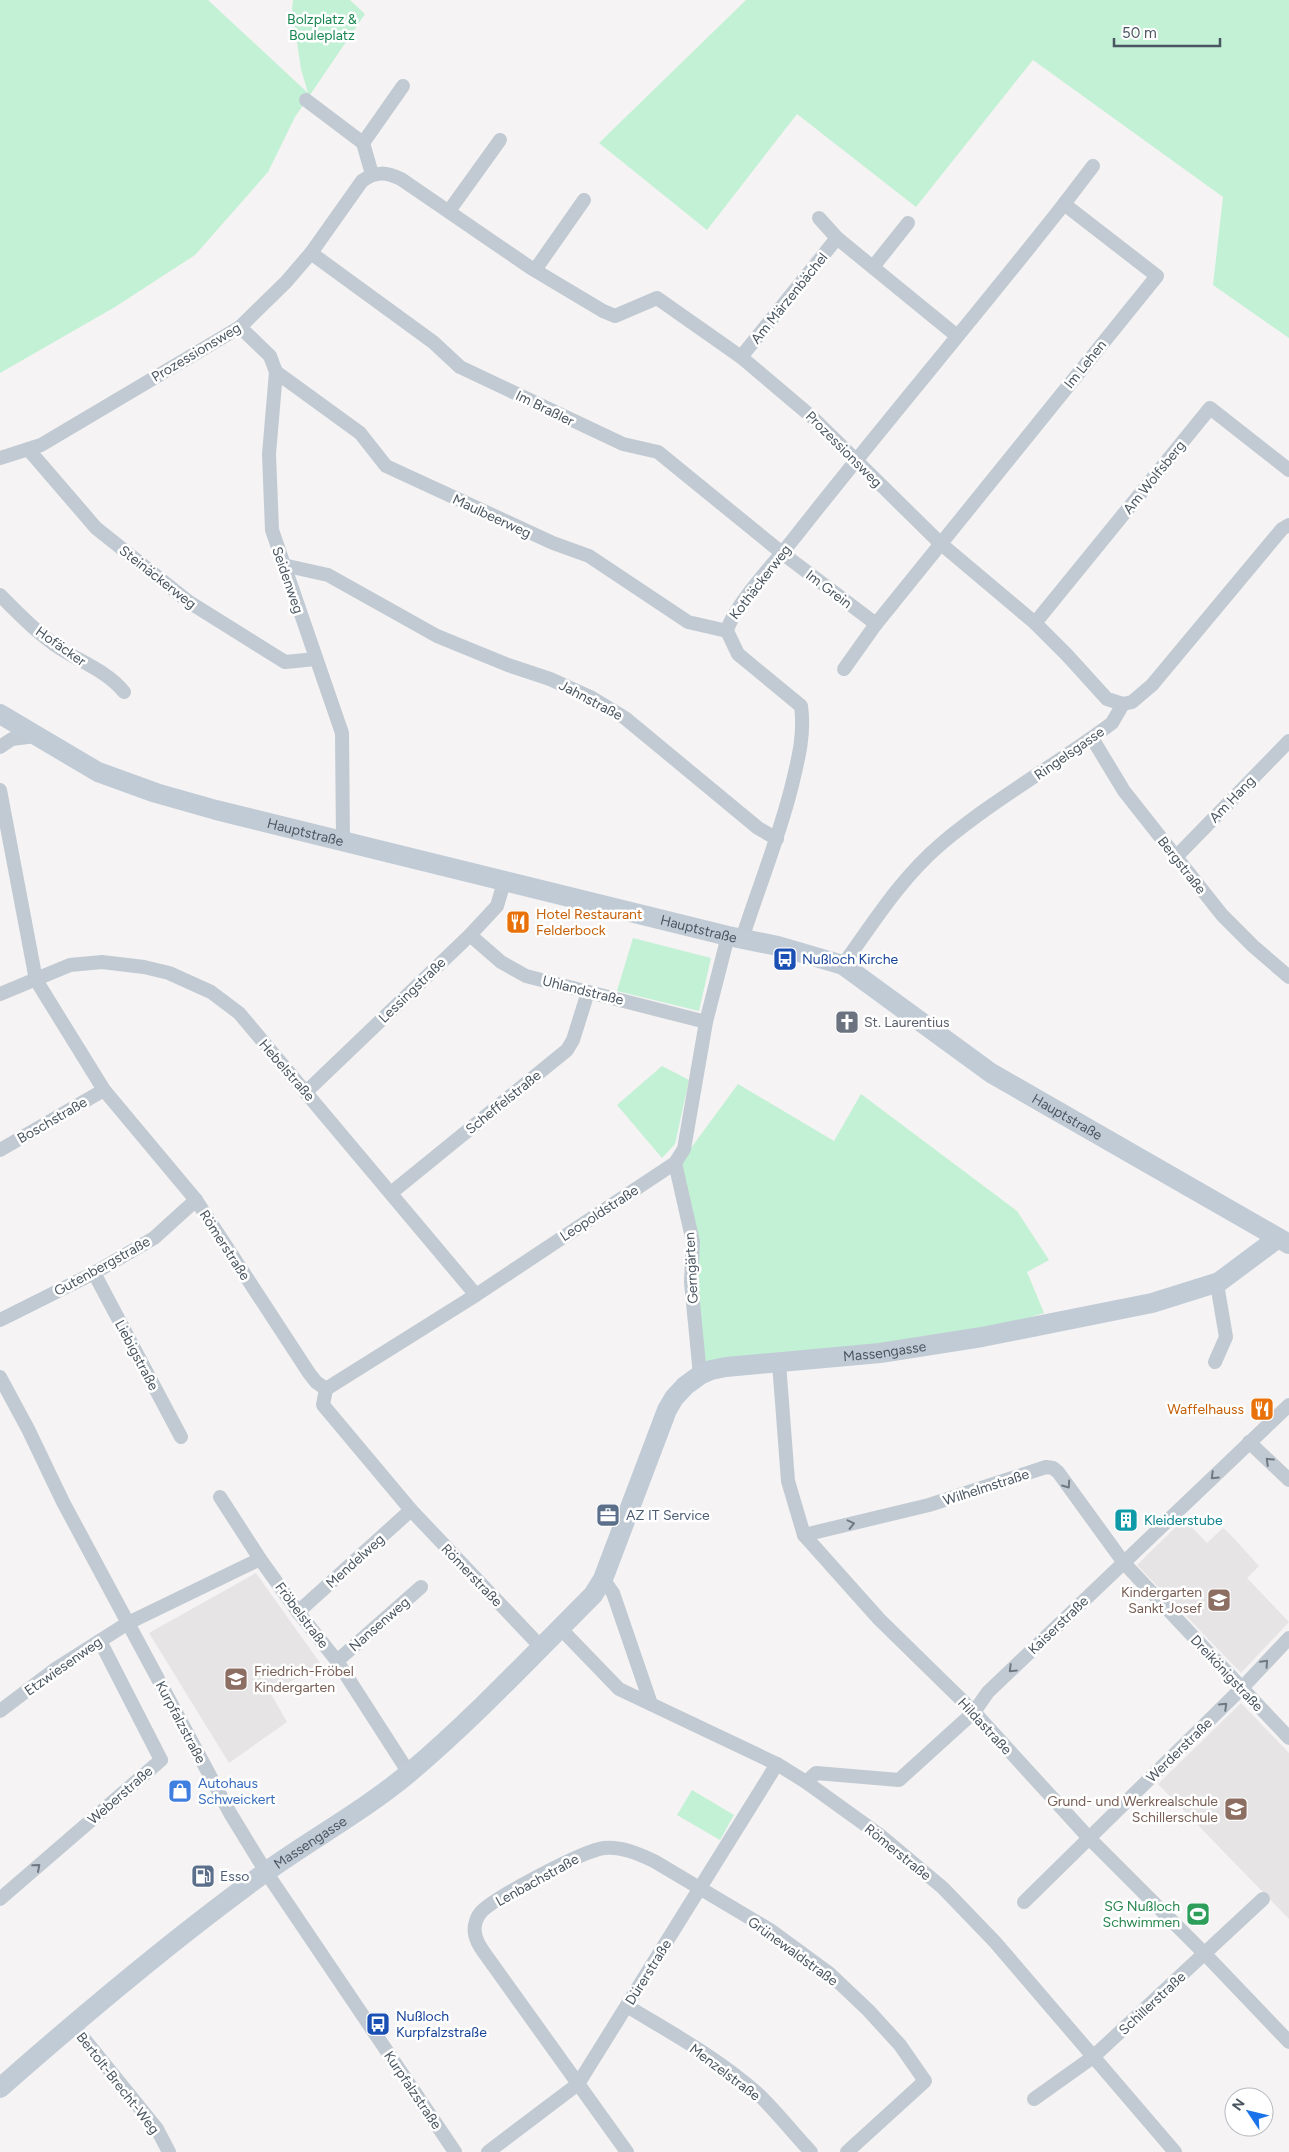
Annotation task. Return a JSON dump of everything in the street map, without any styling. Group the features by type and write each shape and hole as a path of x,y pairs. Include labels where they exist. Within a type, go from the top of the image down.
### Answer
{"main road":[{"name":"Hauptstraße","path":"0,714 98,772 156,793 843,965 991,1073 1283,1241"},
{"name":"Massengasse","path":"0,2088 72,2024 193,1925 266,1872 380,1796 409,1773 471,1717 593,1595 603,1579 667,1410 674,1398 700,1375 726,1367 880,1353 982,1337 1152,1303 1218,1282 1283,1241"}],"street":[{"path":"363,143 404,86"},
{"path":"306,100 363,143 372,174"},
{"path":"449,211 500,140"},
{"path":"855,461 1093,166"},
{"name":"Prozessionsweg","path":"0,458 41,445 240,326 286,282 311,253 362,181 372,174 390,174 401,179 534,270 595,306 615,316 657,298 741,357 812,417 940,543 1035,623 1067,655 1103,696 1116,703 1123,704"},
{"path":"534,270 584,200"},
{"name":"Im Lehen","path":"940,543 1156,276 1064,204"},
{"name":"Am Märzenbächel","path":"818,218 837,238 957,336"},
{"path":"873,267 908,223"},
{"name":"Am Märzenbächel","path":"741,357 837,238"},
{"name":"Im Braßler","path":"311,253 433,342 460,367 623,444 658,452 782,553"},
{"path":"240,326 265,350 276,372"},
{"name":"Seidenweg","path":"276,372 269,454 272,530 342,733 343,841"},
{"name":"Maulbeerweg","path":"276,372 360,433 386,466 553,543 589,556 688,622 727,631"},
{"name":"Am Wolfsberg","path":"1035,623 1210,408 1289,470"},
{"name":"Steinäckerweg","path":"28,449 96,528 189,602 285,662 316,659"},
{"name":"Kothäckerweg","path":"776,839 803,737 800,706 738,654 727,631 732,615 855,461"},
{"name":"Ringelsgasse","path":"843,965 901,884 941,844 997,802 1112,723 1123,704 1139,697 1152,685 1285,527"},
{"path":"844,670 876,624 940,543"},
{"name":"Im Grein","path":"782,553 876,624"},
{"name":"Jahnstraße","path":"283,565 328,575 437,636 508,665 550,679 592,698 625,718 758,828 776,839"},
{"name":"Hofäcker","path":"0,595 25,620 59,648 115,681 124,692"},
{"path":"0,747 12,739 35,736"},
{"name":"Bergstraße","path":"1092,738 1124,791 1222,915 1253,946 1289,977"},
{"name":"Am Hang","path":"1176,857 1288,745"},
{"name":"Römerstraße","path":"0,790 36,980 104,1090 196,1200 309,1373 316,1382 326,1389 323,1405 411,1510 541,1647"},
{"path":"675,1163 684,1149 706,1022 735,937 776,839"},
{"name":"Lessingstraße","path":"306,1092 470,935 497,906 505,880"},
{"name":"Uhlandstraße","path":"470,935 501,962 526,976 706,1022"},
{"name":"Hebelstraße","path":"0,994 70,965 102,962 144,967 195,983 211,992 239,1013 476,1295"},
{"name":"Scheffelstraße","path":"390,1193 567,1050 573,1040 588,992"},
{"name":"Boschstraße","path":"0,1150 104,1090"},
{"name":"Leopoldstraße","path":"326,1389 476,1295 675,1163"},
{"name":"Gerngärten","path":"675,1163 693,1242 691,1282 700,1375"},
{"name":"Gutenbergstraße","path":"0,1320 94,1273 154,1238 196,1200"},
{"name":"Liebigstraße","path":"94,1273 180,1437"},
{"path":"1216,1362 1226,1337 1218,1282"},
{"name":"Hildastraße","path":"779,1363 788,1481 804,1535 879,1619 974,1712 1089,1838 1204,1953 1289,2042"},
{"name":"Kurpfalzstraße","path":"0,1377 63,1502 226,1805 266,1872 455,2152"},
{"name":"Kaiserstraße","path":"806,1782 816,1773 899,1780 974,1712 988,1692 1289,1406"},
{"path":"1250,1442 1289,1480"},
{"name":"Wilhelmstraße","path":"804,1535 929,1505 1046,1467 1053,1468 1058,1472 1124,1563"},
{"name":"Fröbelstraße","path":"220,1497 260,1559 298,1612 337,1661 409,1773"},
{"name":"Mendelweg","path":"298,1612 411,1510"},
{"path":"128,1623 260,1559"},
{"name":"Dreikönigstraße","path":"1124,1563 1289,1738"},
{"path":"603,1579 613,1593 651,1704"},
{"name":"Nansenweg","path":"337,1661 421,1587"},
{"name":"Etzwiesenweg","path":"0,1712 54,1670 128,1623"},
{"name":"Römerstraße","path":"560,1628 619,1689 777,1764 806,1782 880,1836 943,1888 995,1942 1176,2152"},
{"name":"Werderstraße","path":"1024,1902 1242,1688 1289,1638"},
{"name":"Weberstraße","path":"0,1899 161,1760 100,1641"},
{"name":"Dürerstraße","path":"488,2152 578,2084 777,1764"},
{"name":"Lenbachstraße","path":"578,2084 478,1944 474,1933 476,1922 482,1912 515,1890 582,1855 604,1848 618,1848 640,1854 700,1888"},
{"name":"Grünewaldstraße","path":"700,1888 770,1930 830,1974 868,2010 900,2045 925,2081 847,2152"},
{"name":"Schillerstraße","path":"1034,2099 1093,2057 1263,1899"},
{"name":"Menzelstraße","path":"627,2006 700,2051 731,2073 757,2094 811,2152"},
{"name":"Bertolt-Brecht-Weg","path":"72,2024 150,2121 166,2147"},
{"path":"578,2084 627,2152"}],"shaded area":[{"name":"Kindergarten Sankt Josef","path":"1184,1519 1207,1543 1223,1528 1230,1534 1259,1566 1247,1578 1289,1622 1241,1673 1137,1565"},
{"name":"Friedrich-Fröbel Kindergarten","path":"256,1573 320,1663 271,1694 287,1722 229,1763 149,1633"},
{"name":"Grund- und Werkrealschule Schillerschule","path":"1241,1703 1289,1753 1289,1919 1158,1784"}],"green space":[{"name":"Bolzplatz & Bouleplatz","path":"0,0 208,0 308,93 301,69 292,9 293,0 350,0 365,14 295,117 268,172 195,255 115,307 0,373"},
{"path":"746,0 1289,0 1289,338 1213,285 1223,197 1033,60 916,207 797,114 707,230 599,143"},
{"path":"633,938 711,958 699,1011 617,991"},
{"path":"662,1066 689,1080 675,1144 662,1158 617,1105"},
{"path":"738,1084 834,1141 861,1094 1017,1211 1049,1260 1027,1272 1044,1313 1003,1325 919,1341 833,1352 705,1364 680,1163"},
{"path":"692,1790 734,1815 720,1840 677,1815"}],"place":[{"name":"Hotel Restaurant Felderbock","path":"518,922"},
{"name":"Nußloch Kirche","path":"785,959"},
{"name":"St. Laurentius","path":"847,1022"},
{"name":"Waffelhauss","path":"1262,1409"},
{"name":"AZ IT Service","path":"608,1515"},
{"name":"Kleiderstube","path":"1126,1520"},
{"name":"Kindergarten Sankt Josef","path":"1219,1600"},
{"name":"Friedrich-Fröbel Kindergarten","path":"236,1679"},
{"name":"Autohaus Schweickert","path":"180,1791"},
{"name":"Grund- und Werkrealschule Schillerschule","path":"1236,1809"},
{"name":"Esso","path":"203,1876"},
{"name":"SG Nußloch Schwimmen","path":"1198,1914"},
{"name":"Nußloch Kurpfalzstraße","path":"378,2024"}]}
